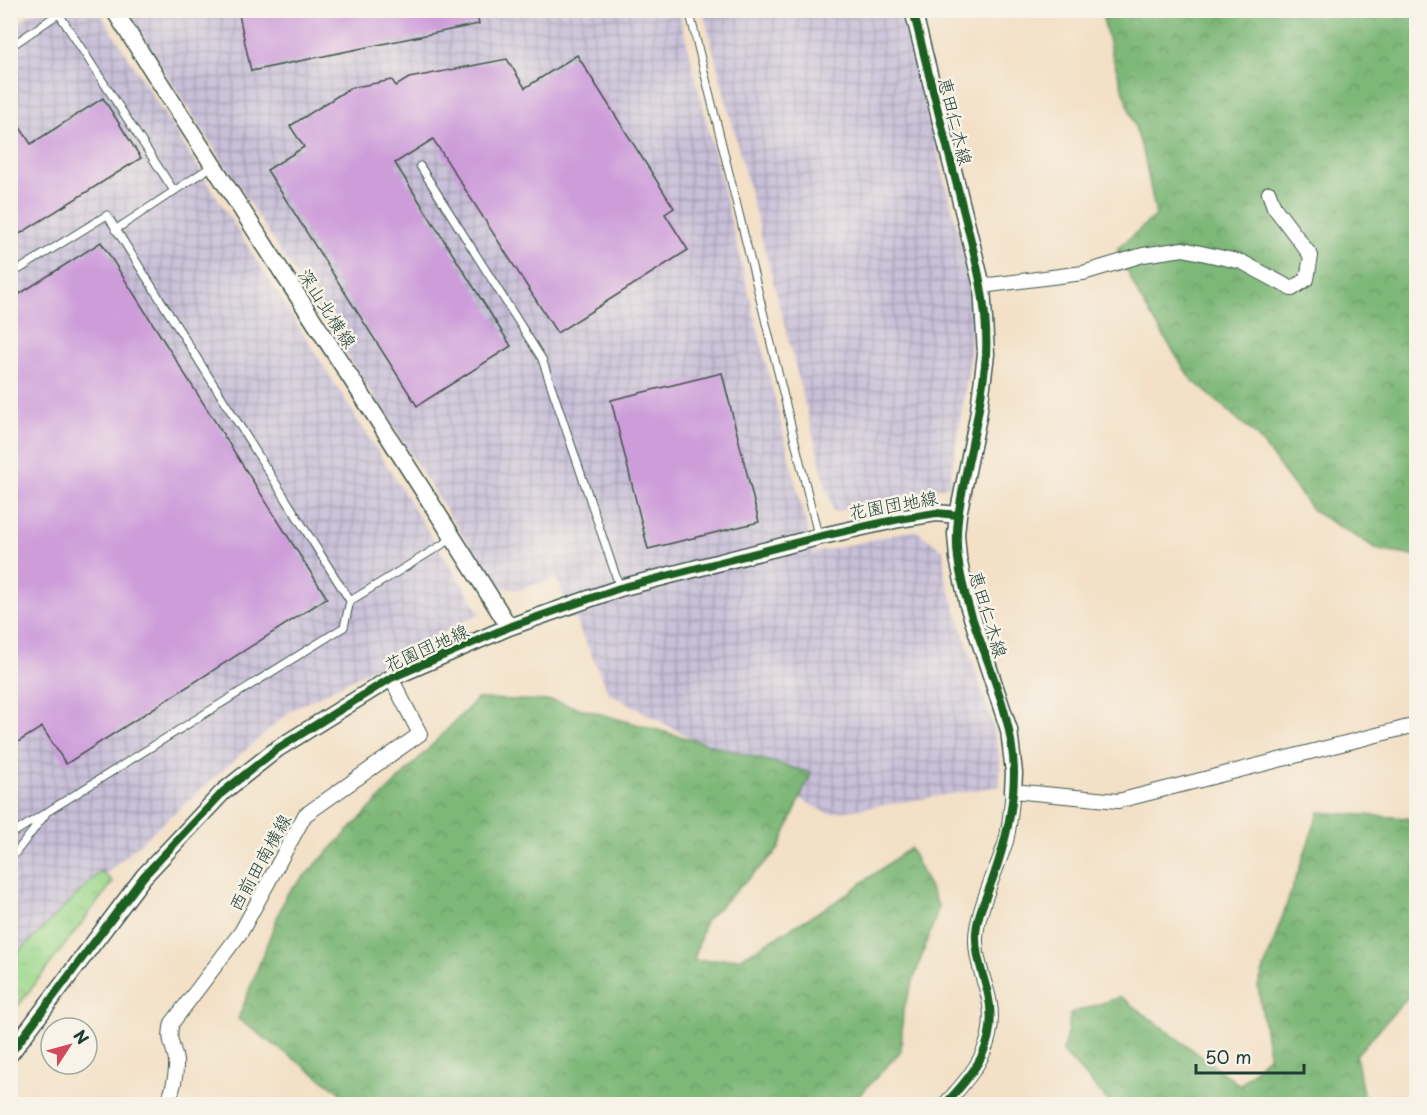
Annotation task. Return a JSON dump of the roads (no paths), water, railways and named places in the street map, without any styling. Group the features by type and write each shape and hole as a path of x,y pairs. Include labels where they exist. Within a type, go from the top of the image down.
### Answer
{"street":[{"name":"深山北横線","path":"114,10 509,627"},
{"name":"恵田仁木線","path":"913,10 982,286 986,354 978,417 958,515 957,550 963,586 1009,730 1013,762 1013,791 1006,839 981,909 976,930 976,952 988,994 991,1016 988,1037 982,1059 970,1078 945,1104"},
{"path":"982,286 1083,273 1143,255 1183,249 1242,262 1292,289 1307,279 1311,256 1274,207 1269,193"},
{"name":"花園団地線","path":"10,1054 144,876 223,792 277,749 391,678 509,627 621,588 818,537 936,513 958,515"},
{"name":"西前田南横線","path":"168,1104 176,1060 169,1034 172,1023 241,932 305,815 420,734 391,678"},
{"path":"1013,791 1118,801 1416,725"}],"lane":[{"path":"689,10 818,537"},
{"path":"10,46 61,12 174,191"},
{"path":"115,230 212,166"},
{"path":"420,166 542,359 621,588"},
{"path":"10,275 106,215 350,601 344,627 10,834"},
{"path":"350,601 454,538"},
{"path":"10,860 49,810"}]}
